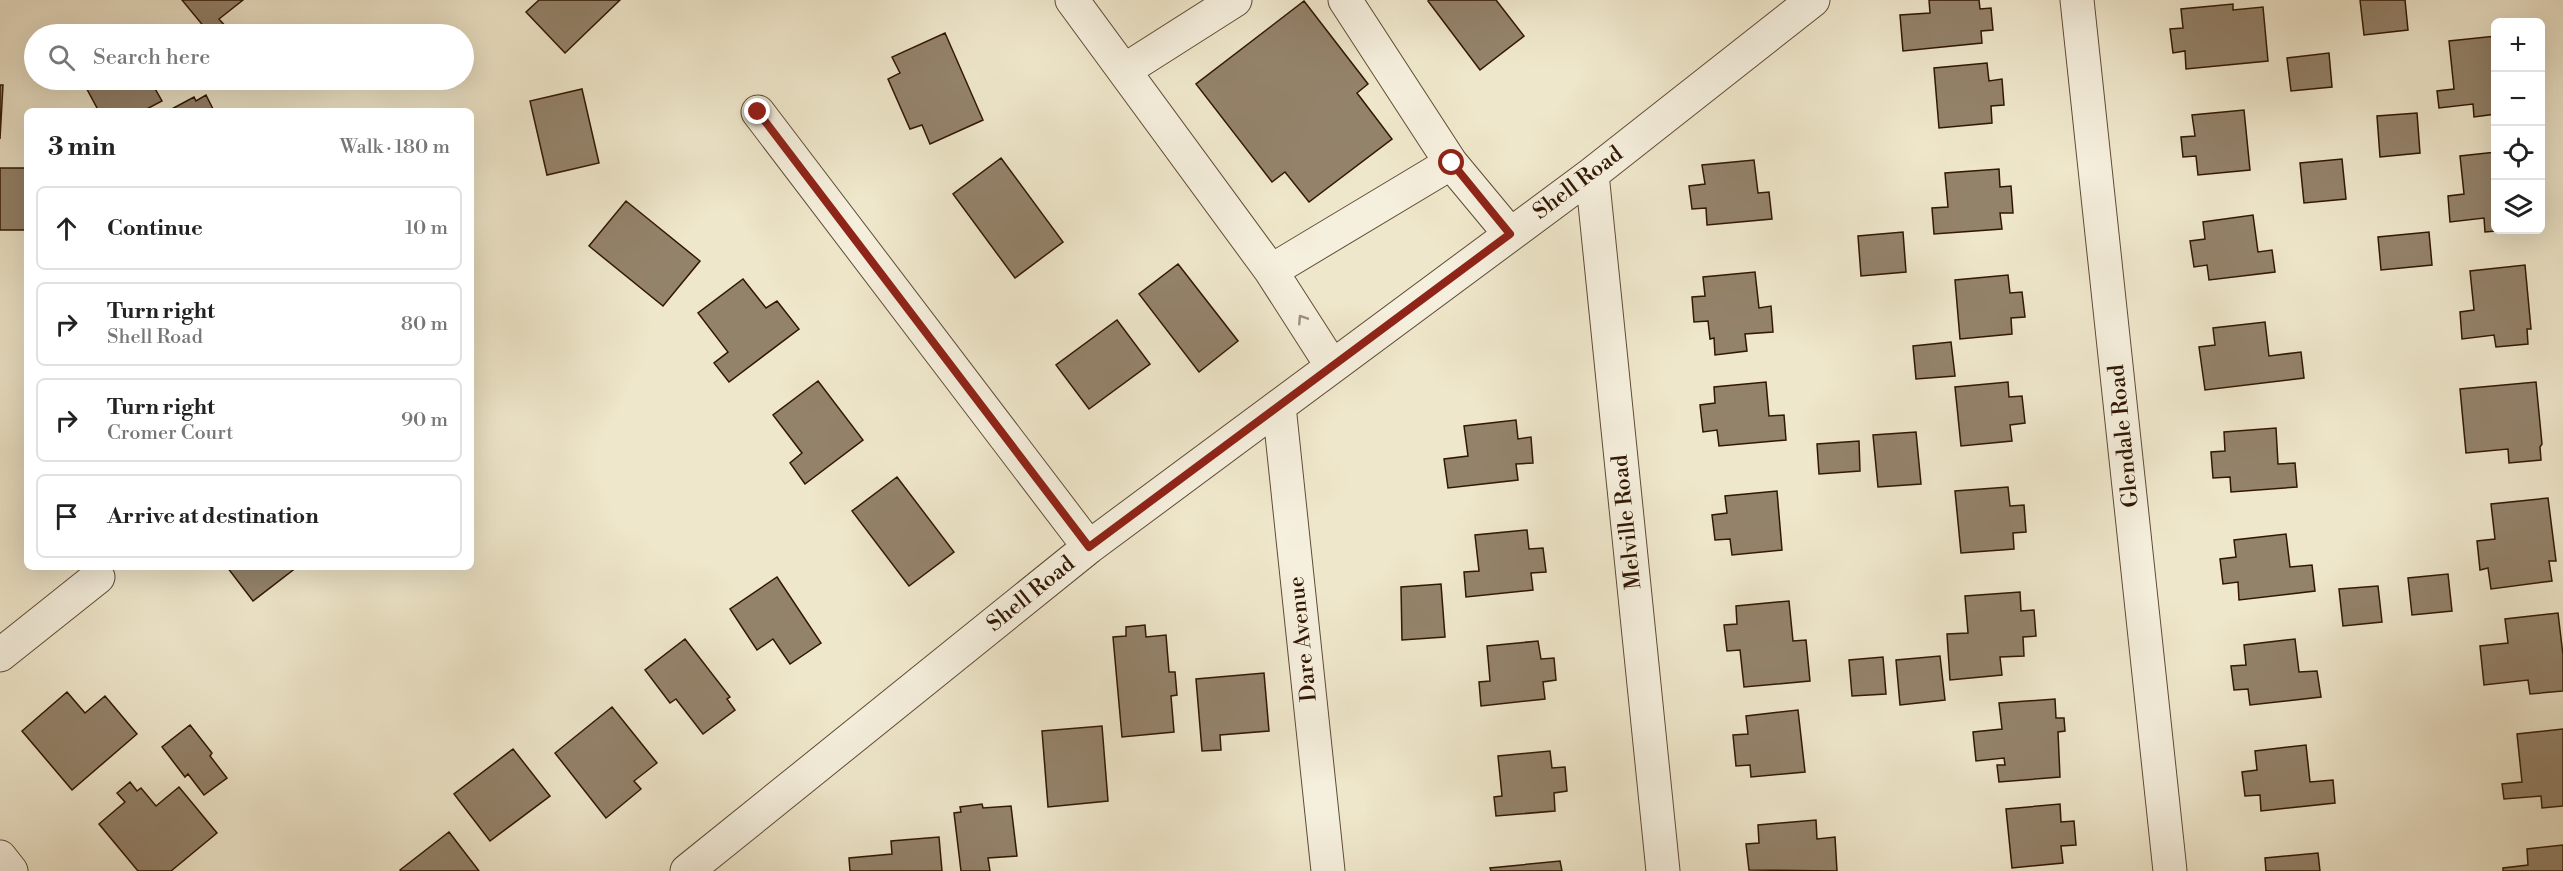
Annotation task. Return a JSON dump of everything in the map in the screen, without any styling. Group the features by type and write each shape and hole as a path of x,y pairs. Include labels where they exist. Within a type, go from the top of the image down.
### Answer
{"street":[{"path":"1072,0 1271,271 1332,366"},
{"path":"1125,70 1235,0"},
{"path":"1345,0 1452,163 1510,234"},
{"name":"Shell Road","path":"687,871 1089,547 1592,174 1813,0"},
{"name":"Glendale Road","path":"2077,0 2170,871"},
{"path":"758,112 1089,547"},
{"path":"1271,271 1452,163"},
{"name":"Melville Road","path":"1592,174 1663,871"},
{"name":"Dare Avenue","path":"1279,406 1328,871"},
{"path":"0,655 98,577"},
{"path":"0,857 11,871"}],"building":[{"path":"182,0 243,0 219,19 223,24 202,24"},
{"path":"539,0 620,0 565,53 526,12"},
{"path":"1429,0 1496,0 1524,36 1480,70"},
{"path":"1929,0 1979,0 1980,9 1991,8 1993,30 1981,31 1982,43 1903,51 1900,15 1930,13"},
{"path":"2360,0 2405,0 2408,30 2364,35"},
{"path":"1304,1 1368,84 1357,93 1392,139 1309,202 1285,172 1272,182 1196,84"},
{"path":"2233,4 2233,10 2263,7 2268,61 2186,69 2185,51 2173,53 2170,29 2183,28 2181,9"},
{"path":"945,33 983,120 930,144 922,125 910,129 888,79 900,73 892,57"},
{"path":"2491,37 2491,115 2474,117 2473,104 2439,108 2437,91 2454,89 2449,41"},
{"path":"2329,53 2332,87 2291,91 2287,58"},
{"path":"1987,63 1989,81 2002,79 2004,105 1991,106 1992,123 1939,128 1934,68"},
{"path":"0,85 3,85 0,139"},
{"path":"582,89 599,163 547,175 530,101"},
{"path":"87,90 156,90 162,101 149,108 97,108"},
{"path":"206,95 212,108 174,108 194,97 196,101"},
{"path":"2244,110 2250,170 2198,175 2196,156 2183,157 2181,137 2195,136 2192,115"},
{"path":"2417,113 2420,153 2380,157 2377,116"},
{"path":"2491,153 2491,232 2485,232 2484,218 2450,222 2448,196 2464,194 2460,156"},
{"path":"1001,158 1063,242 1015,278 953,194"},
{"path":"2342,159 2346,199 2304,203 2300,163"},
{"path":"1754,160 1758,193 1769,192 1772,219 1707,225 1706,208 1692,209 1689,186 1705,184 1702,165"},
{"path":"0,168 24,168 24,230 0,230"},
{"path":"1999,169 2000,187 2011,186 2013,213 2000,213 2002,229 1934,234 1932,208 1948,207 1945,173"},
{"path":"626,201 700,261 663,306 589,246"},
{"path":"2253,215 2258,252 2272,250 2275,272 2209,280 2207,265 2194,267 2190,241 2205,239 2203,222"},
{"path":"1903,232 1906,272 1861,276 1858,236"},
{"path":"2429,232 2432,265 2381,270 2378,237"},
{"path":"1178,264 1238,341 1199,372 1139,294"},
{"path":"2525,265 2531,329 2527,329 2528,344 2496,347 2494,335 2462,339 2460,312 2474,310 2470,271"},
{"path":"1755,272 1759,308 1771,306 1773,332 1745,334 1747,351 1715,355 1714,338 1710,339 1708,321 1694,322 1692,297 1705,296 1703,277"},
{"path":"2008,275 2010,293 2022,292 2025,317 2011,318 2012,334 1960,339 1955,280"},
{"path":"743,279 766,308 777,301 799,329 729,382 714,363 728,352 698,313"},
{"path":"1117,320 1150,364 1089,409 1056,365"},
{"path":"2265,322 2269,356 2301,352 2304,378 2205,390 2199,347 2215,345 2213,328"},
{"path":"1951,342 1955,376 1916,379 1913,346"},
{"path":"818,381 863,440 805,484 790,463 802,453 773,415"},
{"path":"1766,382 1769,416 1784,415 1786,440 1719,446 1717,430 1703,432 1700,405 1715,403 1714,387"},
{"path":"2008,382 2009,397 2022,396 2025,423 2010,425 2012,441 1961,446 1955,387"},
{"path":"2536,382 2542,444 2540,447 2541,460 2509,463 2508,449 2466,453 2460,389"},
{"path":"1516,420 1518,439 1531,437 1533,463 1516,464 1518,480 1448,488 1444,459 1468,456 1464,426"},
{"path":"2276,428 2278,464 2295,463 2297,487 2231,492 2230,477 2213,478 2211,452 2225,451 2224,432"},
{"path":"1916,432 1921,484 1878,487 1873,435"},
{"path":"1859,441 1860,471 1819,474 1817,444"},
{"path":"897,477 954,552 909,586 852,511"},
{"path":"2008,487 2010,506 2024,505 2026,532 2013,533 2014,549 1961,553 1955,491"},
{"path":"1777,491 1782,550 1732,555 1730,539 1715,540 1712,515 1727,513 1725,496"},
{"path":"2548,498 2556,561 2549,561 2552,581 2491,589 2488,568 2480,570 2477,541 2495,539 2491,504"},
{"path":"1527,530 1529,549 1543,548 1546,572 1531,573 1533,590 1466,597 1464,572 1479,571 1475,535"},
{"path":"2286,534 2290,567 2312,565 2315,591 2239,600 2238,582 2223,584 2220,559 2236,557 2234,540"},
{"path":"229,570 293,570 253,601"},
{"path":"2448,574 2452,611 2412,615 2408,578"},
{"path":"777,577 821,643 790,664 773,639 757,650 730,609"},
{"path":"1441,584 1445,637 1402,640 1401,587"},
{"path":"2378,586 2382,622 2343,626 2339,589"},
{"path":"2020,592 2021,611 2034,610 2036,636 2023,637 2024,656 2000,657 2002,675 1950,680 1947,634 1968,633 1965,596"},
{"path":"1789,601 1793,641 1806,640 1810,681 1744,687 1740,650 1727,651 1724,625 1737,624 1736,606"},
{"path":"2558,613 2563,655 2563,691 2530,694 2528,680 2484,685 2480,646 2508,643 2505,619"},
{"path":"1145,625 1146,637 1166,635 1169,672 1175,672 1177,695 1171,696 1174,732 1122,737 1113,637 1126,636 1126,627"},
{"path":"685,639 730,697 727,699 735,710 703,734 676,699 670,703 645,670"},
{"path":"2295,639 2299,672 2317,671 2321,697 2250,705 2248,689 2234,690 2231,666 2246,665 2244,645"},
{"path":"1538,641 1541,659 1554,658 1556,680 1543,682 1545,699 1481,706 1479,682 1490,681 1487,646"},
{"path":"1940,656 1945,700 1900,705 1896,660"},
{"path":"1883,657 1886,694 1852,696 1849,660"},
{"path":"1264,673 1269,731 1220,735 1221,750 1202,751 1196,679"},
{"path":"67,692 85,713 105,696 137,734 72,790 22,731"},
{"path":"2055,699 2056,718 2064,718 2065,731 2058,732 2060,777 1999,782 1997,765 2005,765 2004,758 1976,761 1973,732 2002,729 1999,703"},
{"path":"612,707 657,763 634,781 641,789 606,818 555,753"},
{"path":"1798,710 1805,772 1751,777 1750,765 1736,766 1733,735 1748,734 1746,716"},
{"path":"190,725 212,753 210,756 227,778 204,795 188,774 185,777 162,747"},
{"path":"1102,726 1108,801 1048,807 1042,731"},
{"path":"2563,729 2563,806 2542,808 2541,796 2504,799 2502,784 2522,782 2517,734"},
{"path":"2306,745 2310,782 2333,780 2335,803 2261,811 2260,795 2245,796 2242,772 2257,770 2255,751"},
{"path":"513,749 550,796 490,841 454,794"},
{"path":"1550,751 1552,768 1565,767 1567,791 1554,793 1555,811 1496,816 1494,797 1502,796 1498,756"},
{"path":"130,782 137,791 141,788 156,806 179,787 217,833 171,871 138,871 99,824 125,802 117,793"},
{"path":"982,804 983,808 1011,806 1017,856 988,858 990,871 961,871 954,813 961,812 960,807"},
{"path":"2060,804 2061,822 2074,821 2076,845 2061,846 2063,863 2012,868 2006,809"},
{"path":"1816,820 1817,839 1835,837 1837,871 1749,870 1746,844 1759,843 1758,825"},
{"path":"449,832 479,871 400,870"},
{"path":"939,837 942,871 850,871 849,858 892,854 891,841"},
{"path":"2563,845 2563,871 2503,871 2503,868 2528,865 2527,849"},
{"path":"2318,853 2320,871 2266,871 2265,858"},
{"path":"1560,861 1562,871 1491,871 1490,868"}],"route":[{"path":"758,112 1089,547 1510,234 1452,163"}]}
